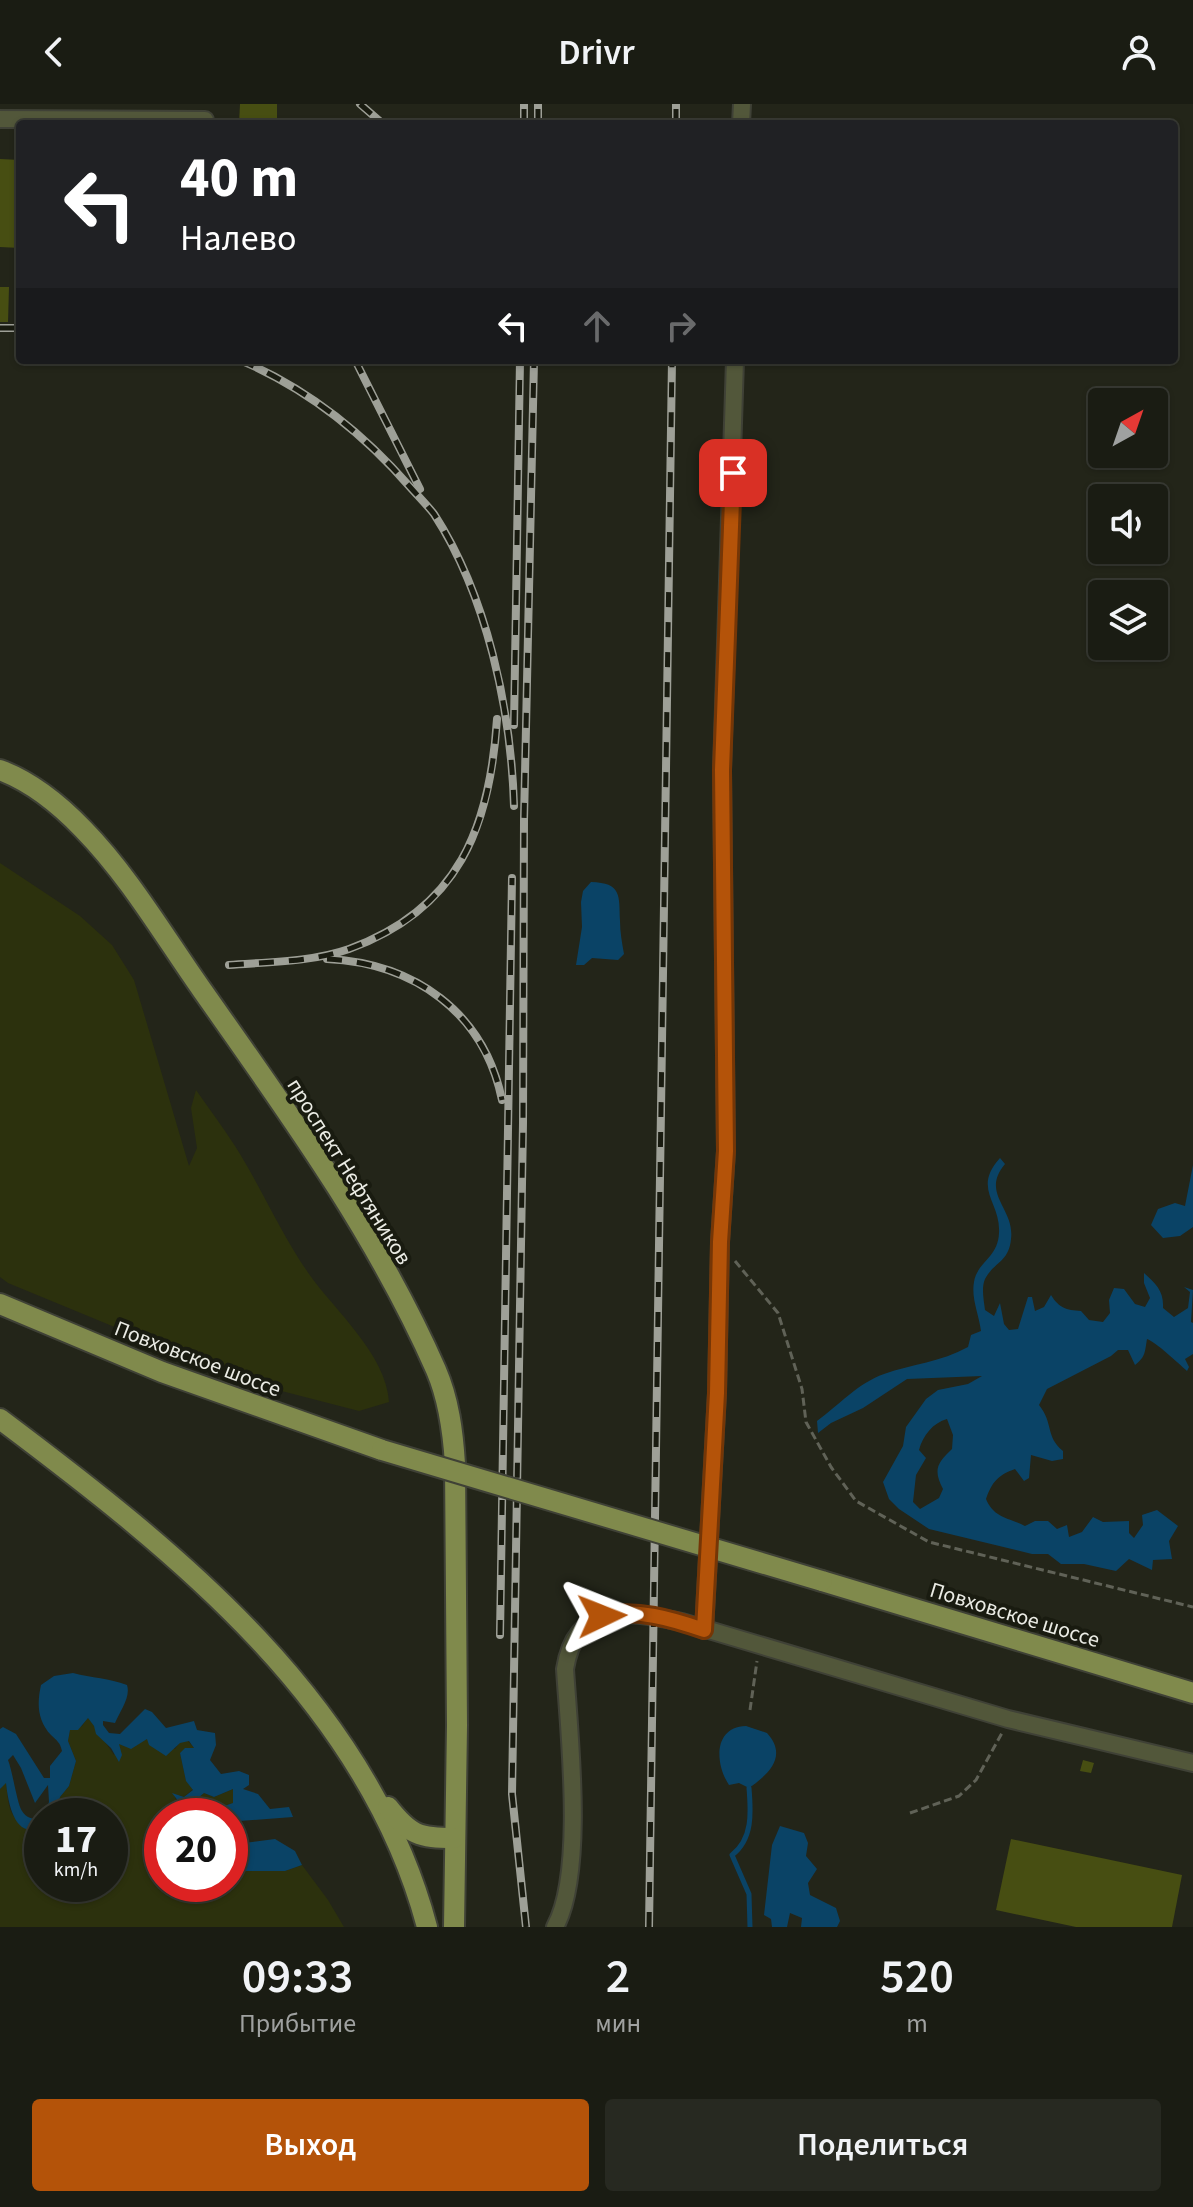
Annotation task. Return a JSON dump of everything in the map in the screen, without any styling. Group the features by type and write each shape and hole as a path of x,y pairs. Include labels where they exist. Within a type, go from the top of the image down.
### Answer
{"main road":[{"name":"проспект Нефтяников","path":"0,770 33,787 61,808 111,862 253,1063 368,1237 437,1372 452,1421 454,1452 457,1725 454,1927"},
{"name":"Повховское шоссе","path":"0,1304 162,1372 382,1450 1193,1693"},
{"path":"0,1419 121,1513 233,1612 284,1666 402,1824 411,1832 426,1837 454,1838"},
{"path":"354,1763 393,1836 427,1927"}],"lane":[{"path":"0,119 205,120"},
{"path":"704,1630 726,1151 722,770 735,364"},
{"path":"555,1927 565,1896 571,1839 565,1669 575,1636 602,1616 617,1613 682,1622 1008,1719 1193,1763"}],"path":[{"path":"720,1242 778,1313 802,1389 806,1422 831,1467 856,1501 929,1542 1193,1607"},
{"path":"750,1710 759,1646"},
{"path":"910,1813 959,1796 976,1780 994,1751 1008,1719"}],"green space":[{"path":"0,863 80,916 112,945 134,980 189,1166 197,1148 191,1108 196,1090 235,1146 309,1274 369,1350 386,1384 389,1402 359,1411 270,1388 180,1354 0,1277"},
{"path":"88,1717 114,1755 118,1743 136,1744 147,1739 175,1749 180,1742 188,1741 195,1749 180,1753 186,1780 193,1789 184,1797 174,1794 175,1798 144,1798 144,1902 248,1902 248,1871 285,1871 302,1865 344,1927 0,1927 0,1789 6,1782 9,1807 15,1818 24,1824 24,1902 128,1902 128,1798 60,1798 69,1786 76,1761 68,1741 70,1729 82,1726"},
{"path":"233,1789 233,1798 198,1798 204,1793 214,1797"}],"water":[{"path":"591,882 608,885 617,892 624,954 618,960 592,958 584,965 576,965 582,927 581,902 583,891"},
{"path":"1000,1158 1005,1164 996,1184 1011,1228 1011,1239 1007,1253 985,1279 985,1310 994,1316 1000,1303 1004,1324 1009,1330 1018,1329 1028,1297 1032,1297 1035,1311 1044,1307 1051,1295 1063,1308 1081,1311 1089,1320 1103,1322 1110,1313 1109,1300 1114,1288 1124,1289 1135,1304 1145,1307 1150,1298 1144,1273 1158,1288 1163,1308 1174,1317 1188,1308 1190,1292 1184,1287 1193,1290 1193,1354 1185,1359 1189,1367 1187,1371 1147,1339 1143,1356 1135,1365 1128,1350 1118,1350 1047,1389 1039,1405 1054,1440 1063,1451 1063,1459 1052,1461 1031,1455 1029,1478 1024,1481 1015,1469 1009,1471 996,1480 986,1499 997,1514 1025,1526 1035,1521 1048,1521 1057,1529 1067,1525 1069,1537 1082,1532 1093,1517 1103,1522 1129,1521 1129,1533 1134,1538 1143,1525 1142,1515 1157,1510 1178,1526 1169,1541 1172,1559 1153,1560 1152,1570 1129,1559 1116,1571 1084,1564 1061,1564 1048,1554 1032,1554 929,1529 889,1499 883,1482 903,1446 906,1427 926,1399 938,1390 968,1384 982,1376 907,1379 818,1433 817,1421 866,1383 884,1374 958,1352 968,1347 971,1335 981,1331 974,1300 974,1282 979,1269 995,1248 999,1233 988,1187 992,1169","holes":["947,1419 953,1435 952,1449 938,1467 943,1489 939,1498 920,1509 913,1502 916,1475 926,1458 919,1450 921,1445 933,1427"]},
{"path":"1193,1165 1193,1227 1180,1236 1163,1238 1151,1225 1158,1209 1175,1203 1185,1206"},
{"path":"73,1673 127,1685 126,1699 115,1723 103,1721 109,1733 120,1734 145,1709 152,1712 166,1728 194,1721 197,1730 215,1733 216,1745 210,1760 221,1774 239,1771 249,1775 249,1785 243,1789 258,1794 270,1809 289,1807 293,1817 248,1820 248,1798 233,1798 233,1789 214,1797 204,1793 198,1798 176,1798 172,1793 184,1797 193,1790 186,1781 180,1753 185,1748 194,1748 189,1741 180,1743 166,1756 149,1745 147,1739 131,1749 119,1744 122,1755 119,1762 111,1748 96,1734 88,1718 78,1730 70,1730 68,1741 76,1761 69,1786 60,1798 49,1798 48,1785 39,1798 33,1798 13,1755 8,1760 18,1802 24,1813 24,1828 14,1817 6,1783 0,1789 0,1729 3,1727 16,1734 44,1778 50,1778 50,1766 62,1751 46,1729 39,1705 41,1685 54,1676"},
{"path":"746,1726 767,1733 776,1749 776,1757 769,1771 749,1788 739,1783 729,1785 720,1757 722,1740 727,1733"},
{"path":"780,1826 804,1833 808,1843 806,1856 817,1869 808,1883 810,1895 836,1908 840,1921 837,1927 801,1927 802,1918 790,1913 787,1927 772,1927 771,1919 764,1915 772,1845"},
{"path":"275,1839 295,1851 302,1865 285,1871 248,1871 248,1842"}],"building":[{"path":"240,104 277,104 277,120 239,120"},
{"path":"0,159 16,160 16,248 0,247"},
{"path":"0,287 9,287 8,322 0,322"},
{"path":"1083,1760 1094,1763 1091,1773 1080,1771"},
{"path":"1011,1839 1182,1875 1172,1927 1076,1927 996,1910"}],"waterway":[{"path":"749,1788 747,1833 739,1849 732,1855 749,1894 750,1927"}],"railway":[{"path":"360,104 378,120"},
{"path":"524,104 524,120"},
{"path":"538,104 538,120"},
{"path":"676,104 676,120"},
{"path":"0,328 16,328"},
{"path":"249,364 288,384 353,430 434,514 453,546 468,581 493,654 508,731 514,806"},
{"path":"357,364 420,489"},
{"path":"514,725 520,364"},
{"path":"526,1927 512,1794 523,1123 524,820 534,364"},
{"path":"649,1927 672,364"},
{"path":"229,965 290,961 335,953 387,932 418,911 442,887 462,860 476,829 486,795 497,719"},
{"path":"500,1635 512,878"},
{"path":"327,959 389,970 416,982 440,998 462,1018 479,1041 493,1069 502,1100"}],"route":[{"path":"602,1616 633,1614 682,1622 704,1630 726,1151 722,770 733,473"}]}
